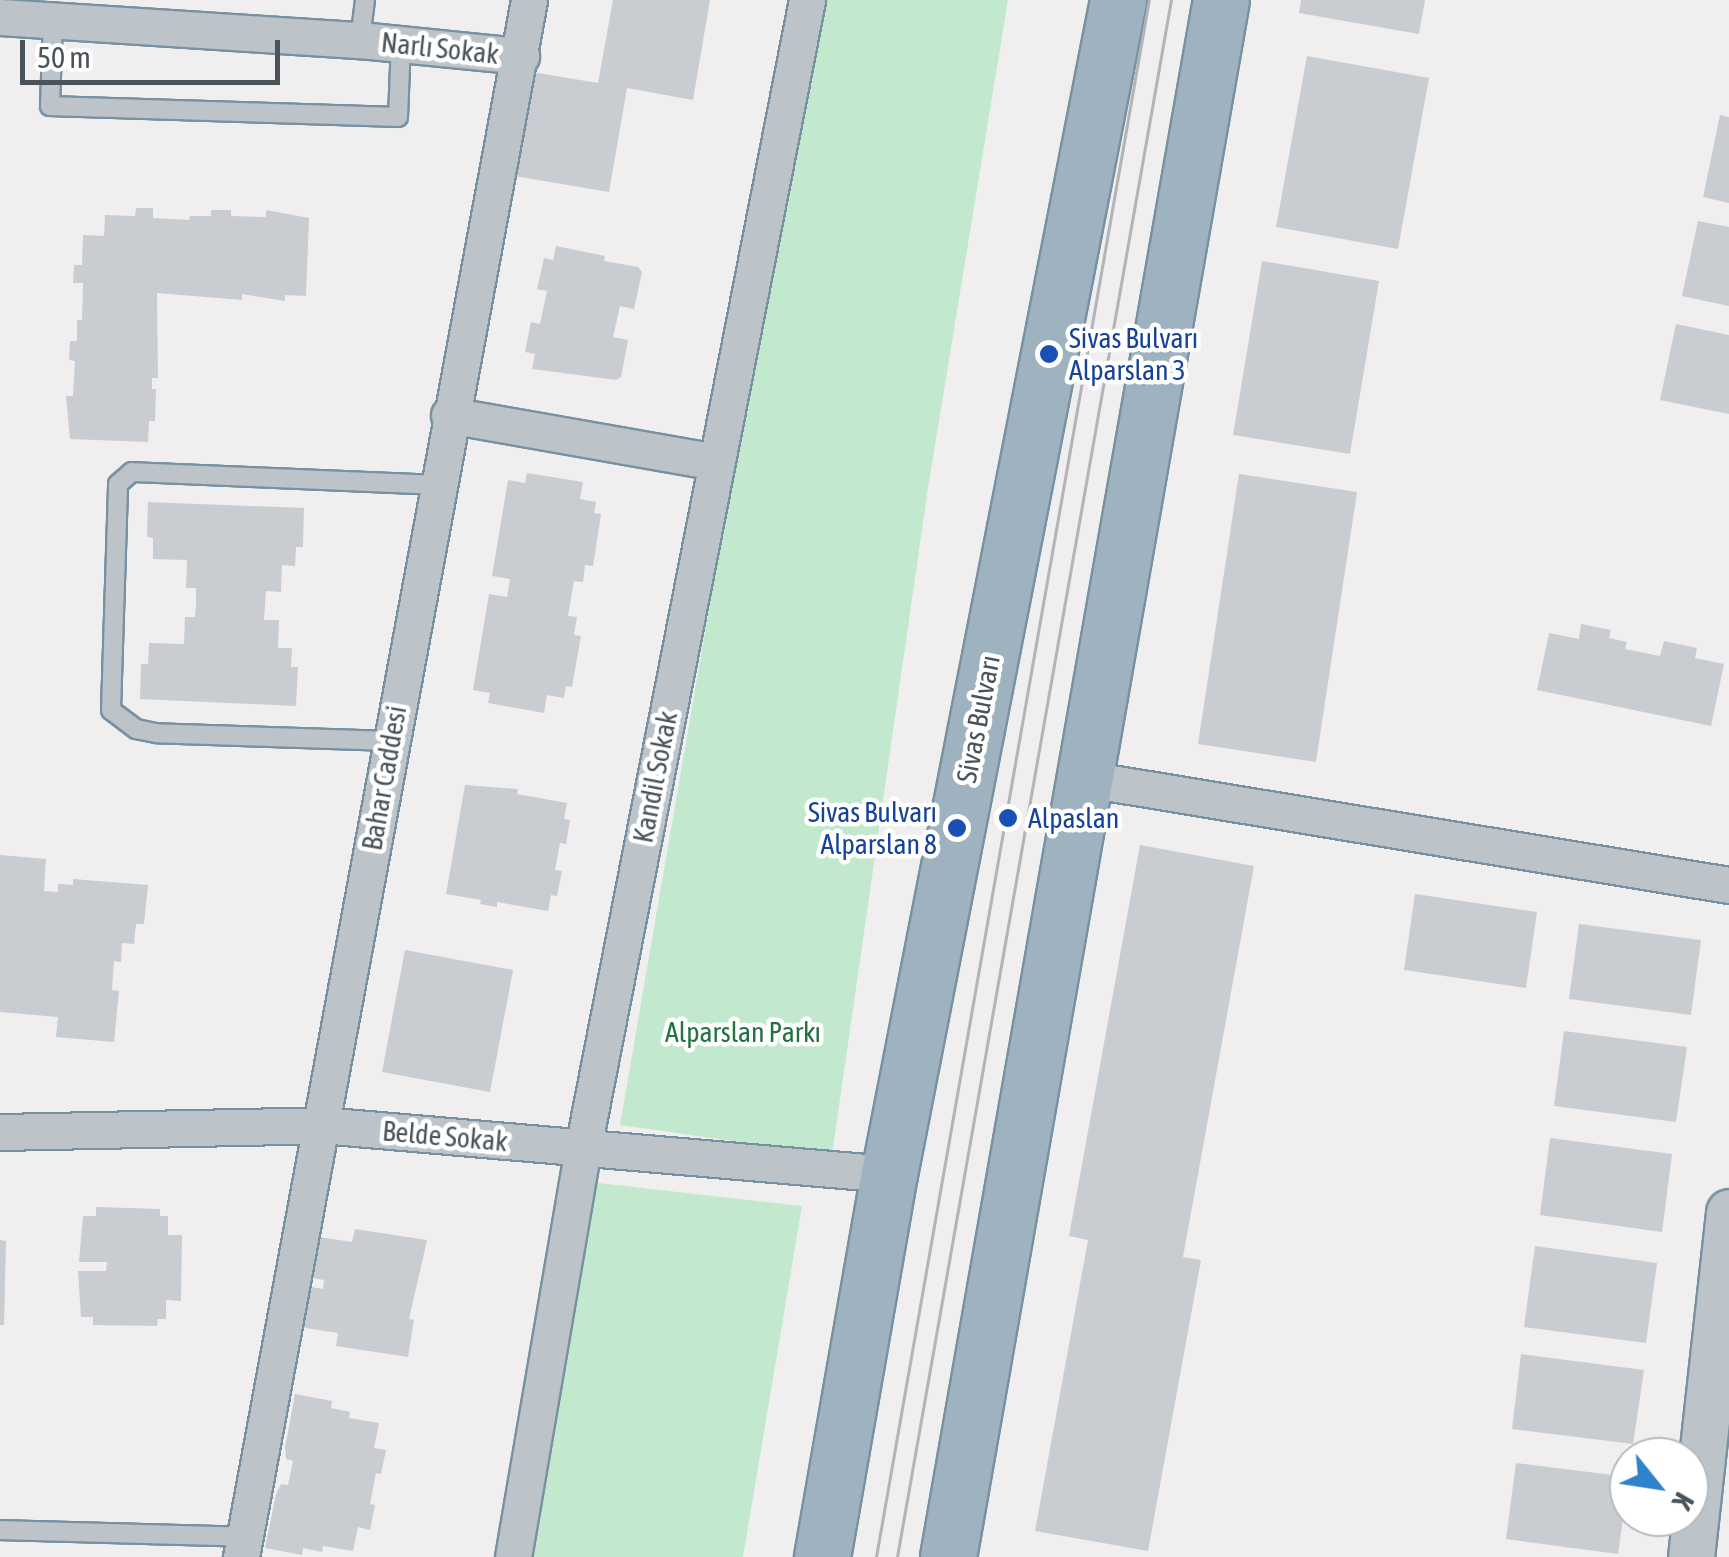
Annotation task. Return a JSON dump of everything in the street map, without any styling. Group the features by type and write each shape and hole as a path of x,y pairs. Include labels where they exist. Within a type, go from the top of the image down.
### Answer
{"highway":[{"name":"Sivas Bulvarı","path":"822,1557 889,1174 1118,0"},
{"path":"948,1557 1221,0"}],"street":[{"name":"Bahar Caddesi","path":"243,1547 529,0"},
{"name":"Kandil Sokak","path":"513,1557 583,1148 808,0"},
{"name":"Narlı Sokak","path":"0,17 401,43 521,56"},
{"path":"450,415 716,462"},
{"path":"1087,779 1729,884"},
{"name":"Belde Sokak","path":"0,1132 321,1125 889,1174"},
{"path":"1691,1557 1720,1408 1729,1212"}],"lane":[{"path":"360,40 365,0"},
{"path":"53,20 50,106 398,117 401,43"},
{"path":"390,741 156,733 136,728 111,710 118,484 132,472 437,484"},
{"path":"0,1530 243,1547"}],"green space":[{"name":"Alparslan Parkı","path":"814,0 1008,0 928,488 832,1155 620,1125"},
{"path":"589,1182 802,1206 743,1557 527,1557"}],"building":[{"path":"613,0 710,0 693,100 627,88 609,192 514,176 532,72 598,83"},
{"path":"1301,0 1425,0 1419,34 1299,13"},
{"path":"1307,56 1429,78 1398,249 1276,227"},
{"path":"1720,115 1729,117 1729,203 1703,197"},
{"path":"136,208 153,208 153,218 189,220 190,216 211,216 211,210 231,210 231,216 266,217 266,210 309,218 306,296 285,295 285,301 242,294 242,300 157,293 158,378 152,378 152,389 156,389 155,421 149,421 148,442 70,439 66,396 73,396 75,361 69,360 70,341 77,341 77,320 82,320 83,283 73,283 74,265 82,265 83,235 104,236 105,215 135,216"},
{"path":"1698,221 1729,227 1729,306 1682,296"},
{"path":"556,246 605,256 604,261 638,267 642,272 634,309 620,306 613,337 628,340 621,377 616,380 532,369 535,354 525,352 531,322 540,324 547,291 537,289 544,258 553,260"},
{"path":"1262,261 1379,281 1350,454 1233,435"},
{"path":"1676,324 1729,335 1729,414 1660,400"},
{"path":"527,473 583,482 580,499 596,502 594,513 601,514 593,566 585,565 583,582 574,581 568,616 577,617 574,635 581,636 572,687 566,686 564,698 547,695 544,713 488,703 490,693 473,690 489,594 507,597 510,579 492,576 508,480 525,483"},
{"path":"1239,474 1357,492 1316,762 1198,744"},
{"path":"148,502 304,508 303,547 296,547 295,566 282,565 281,592 266,591 264,620 279,620 278,648 292,648 291,667 298,667 296,706 140,699 141,664 148,664 149,643 184,644 185,617 195,617 196,603 196,588 186,588 187,560 153,559 153,538 147,537"},
{"path":"1581,624 1611,630 1609,638 1627,642 1625,649 1660,656 1664,641 1697,648 1695,658 1724,664 1711,726 1537,690 1549,633 1579,639"},
{"path":"465,785 518,789 517,794 567,803 564,819 570,820 566,844 560,843 555,870 562,871 557,896 551,895 548,911 497,902 497,907 446,894"},
{"path":"1140,845 1254,866 1183,1257 1201,1260 1148,1551 1035,1531 1088,1240 1069,1236"},
{"path":"0,855 46,859 44,891 58,892 58,884 73,885 73,879 148,885 144,924 136,924 134,944 122,943 121,962 114,961 112,990 119,991 114,1042 56,1037 58,1017 0,1012"},
{"path":"1415,894 1537,912 1526,988 1404,970"},
{"path":"1579,924 1701,940 1691,1015 1569,999"},
{"path":"405,950 513,970 490,1092 382,1072"},
{"path":"1564,1031 1687,1047 1676,1122 1554,1106"},
{"path":"1550,1138 1672,1154 1662,1232 1540,1215"},
{"path":"96,1207 160,1209 160,1216 168,1216 168,1235 182,1235 181,1301 166,1300 166,1319 158,1319 157,1326 93,1325 93,1317 81,1317 78,1271 106,1271 107,1262 79,1262 83,1216 96,1216"},
{"path":"355,1229 427,1240 409,1319 414,1320 408,1357 336,1346 338,1333 299,1327 305,1286 323,1289 324,1280 307,1277 313,1236 352,1242"},
{"path":"0,1240 6,1241 4,1325 0,1325"},
{"path":"1535,1246 1657,1263 1646,1343 1524,1327"},
{"path":"1521,1354 1644,1370 1634,1437 1609,1437 1609,1441 1512,1429"},
{"path":"295,1394 332,1401 331,1408 350,1412 349,1418 379,1423 374,1448 386,1450 381,1474 376,1473 370,1530 358,1527 353,1551 323,1546 322,1552 303,1548 302,1555 265,1548 276,1494 281,1484 288,1485 293,1461 286,1459 285,1448"},
{"path":"1516,1463 1609,1475 1609,1537 1620,1537 1618,1554 1506,1539"}],"tram line":[{"path":"876,1557 1149,0"},
{"path":"897,1557 1171,0"}],"place":[{"name":"Sivas Bulvarı Alparslan 3","path":"1049,354"},
{"name":"Alpaslan","path":"1008,818"},
{"name":"Sivas Bulvarı Alparslan 8","path":"957,828"}]}
